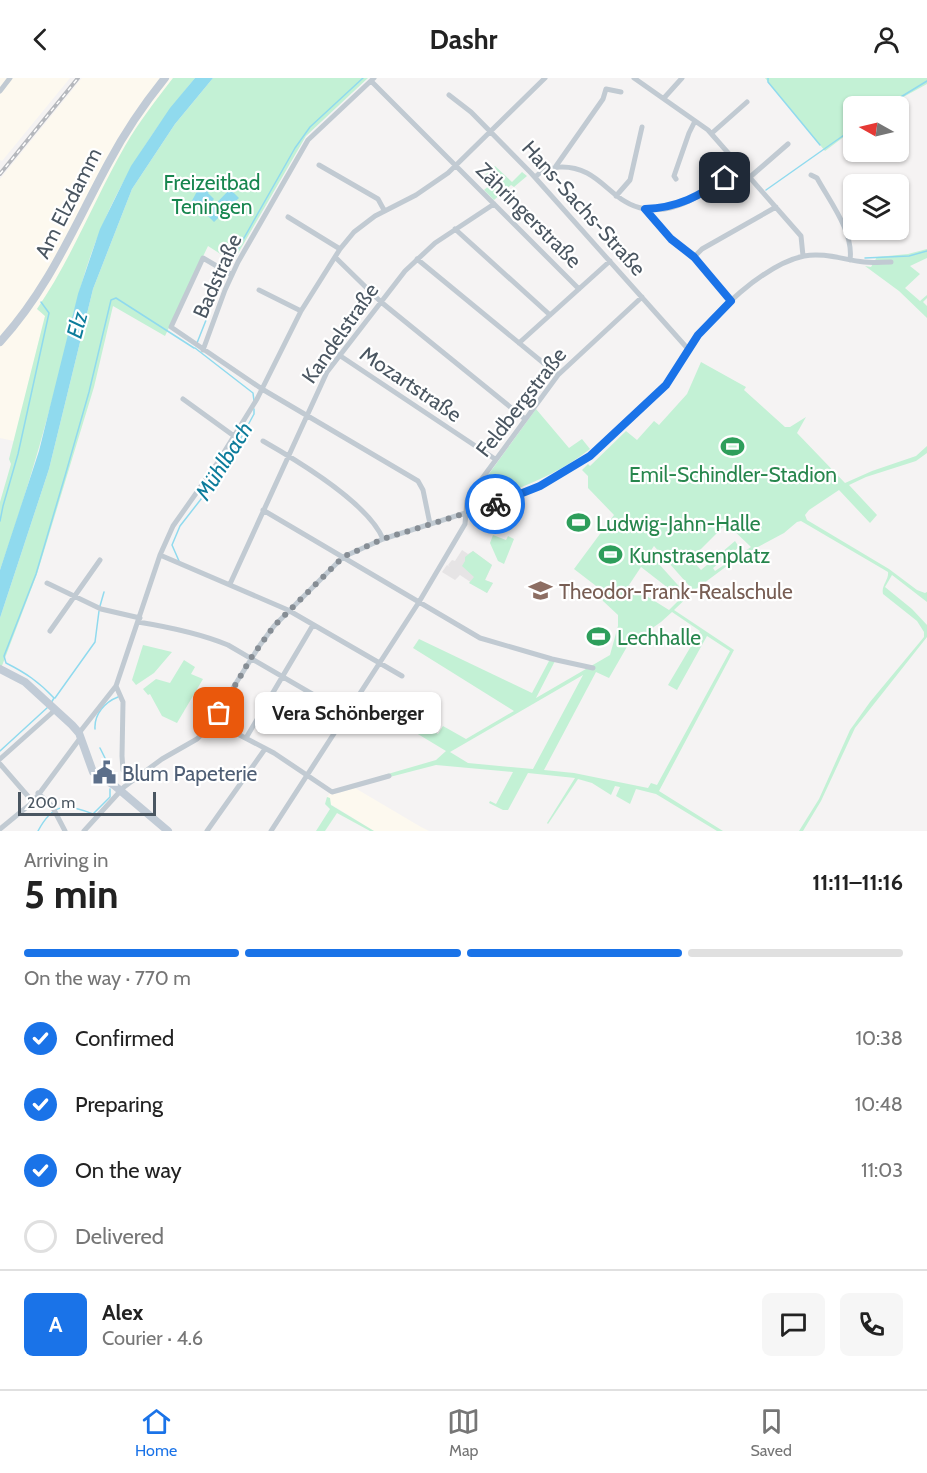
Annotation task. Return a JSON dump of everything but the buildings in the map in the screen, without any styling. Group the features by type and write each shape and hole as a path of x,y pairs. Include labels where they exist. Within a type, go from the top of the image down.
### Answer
{"street":[{"path":"0,91 10,78"},
{"name":"Am Elzdamm","path":"0,342 23,316 46,282 122,140 165,78"},
{"path":"0,829 33,802 116,686 172,526 196,494 253,406 301,312 340,249 354,232 384,210 416,195 456,165 544,78"},
{"path":"634,78 712,134 801,236 803,256"},
{"path":"664,98 682,78"},
{"name":"Zähringerstraße","path":"372,80 579,289"},
{"name":"Badstraße","path":"201,349 230,274 308,140 372,80"},
{"path":"556,166 603,99 606,89 621,92"},
{"name":"Hans-Sachs-Straße","path":"449,95 471,112 535,177 688,349"},
{"path":"712,134 747,102"},
{"path":"676,179 674,176 695,121"},
{"path":"616,196 630,180 642,127"},
{"path":"750,177 788,144"},
{"path":"320,165 378,199 384,210"},
{"path":"535,177 540,172 556,166 588,173 629,204 645,209 663,209 693,199 740,167"},
{"path":"811,175 817,178 841,220 851,251 850,260"},
{"name":"Kandelstraße","path":"230,584 320,384 339,355 417,259 455,229 494,204"},
{"path":"694,257 702,249 776,207"},
{"path":"645,209 671,239 694,257 731,301"},
{"path":"288,217 340,249"},
{"path":"455,229 550,315"},
{"path":"84,831 120,791 178,748 197,738 213,721 251,658 274,626 343,557 383,539 522,495 590,456 666,385 698,335 731,301 754,282 792,260 803,256 829,256 867,262 891,262"},
{"path":"335,257 381,302 525,419"},
{"path":"230,274 203,258 171,327 262,389 418,480 423,490 430,524"},
{"path":"417,259 558,375"},
{"path":"519,343 610,261"},
{"path":"259,290 301,312"},
{"name":"Feldbergstraße","path":"272,831 419,602 465,524 467,501 495,459 558,375 642,297"},
{"name":"Mozartstraße","path":"339,355 495,459"},
{"path":"183,399 234,436"},
{"path":"263,441 289,455 358,506 372,520 383,539"},
{"path":"263,510 480,638 552,659 593,668"},
{"path":"160,555 288,610 402,676"},
{"path":"50,631 100,560"},
{"path":"47,583 100,608 139,620 185,630 228,645 376,730"},
{"path":"246,738 313,625"},
{"path":"0,669 25,682 80,735 93,772 168,831"},
{"path":"116,686 124,709 122,756 125,772 136,778"},
{"path":"0,759 51,706"},
{"path":"213,721 266,749 332,792 389,776"},
{"path":"207,831 266,749"},
{"path":"0,764 33,802"},
{"path":"38,793 55,810 65,831"}],"shaded area":[{"path":"0,78 70,78 2,161 0,160"},
{"path":"82,78 173,78 137,126 124,148 59,275 37,309 45,316 14,441 0,438 0,179"},
{"path":"462,550 468,554 473,551 492,565 485,580 493,583 487,593 460,575 455,580 442,572 447,565 450,567 448,565 452,560 455,561"},
{"path":"355,788 429,831 374,831 329,803 327,797 330,793"}],"green space":[{"path":"173,78 195,78 155,131 131,169 110,208 94,247 81,285 37,453 0,570 0,502 45,316 37,309 61,270 125,146"},
{"name":"Freizeitbad Teningen","path":"213,78 368,78 306,136 233,262 208,246 165,336 113,306 94,387 37,574 0,671 0,618 49,469 93,289 132,189 175,124"},
{"path":"765,78 927,78 927,84 905,96 843,96 843,138 825,151"},
{"path":"495,166 512,182 522,172 527,176 514,187 511,185 494,200 484,190 492,183 485,175"},
{"path":"927,249 927,258 910,266 920,274 905,288 920,301 927,295 923,302 927,306 927,318 899,291 865,266 871,267 877,257 908,254"},
{"path":"701,362 746,387 744,390 785,427 790,427 806,417 797,433 845,483 916,456 927,446 927,453 916,461 849,485 877,515 870,523 839,490 805,515 807,520 889,569 917,590 927,592 927,602 892,575 885,587 912,609 927,625 927,637 855,728 821,801 803,831 799,831 819,799 850,730 924,637 924,632 917,621 883,594 888,572 801,521 784,533 739,557 696,589 674,610 734,650 659,791 723,831 717,831 656,794 636,789 630,804 616,796 620,787 615,786 611,795 592,783 578,779 548,824 575,778 528,773 508,810 489,803 490,801 496,804 513,772 436,765 382,779 381,776 436,760 446,751 388,716 393,708 438,734 443,726 466,739 514,711 413,648 419,639 532,693 549,661 555,661 536,698 610,655 618,626 618,615 603,601 600,589 574,569 614,515 588,488 588,476 582,470 588,464 590,466 626,431 637,440 654,421 659,425 687,394","holes":["725,525 728,525 751,547 715,571 713,568 739,547 735,541 701,570 691,559","654,546 692,589 686,594 649,553","641,567 681,598 669,610 629,585","672,612 700,631 668,685 677,690 707,636 730,651 657,785 651,783 648,788 574,773 544,770 596,672 609,678 628,645","583,675 533,769 468,763 450,752"]},
{"path":"536,409 569,448 582,439 590,449 548,475 471,506 478,489"},
{"path":"493,535 506,540 508,536 514,539 504,564 498,561 490,543"},
{"path":"473,551 492,565 485,580 493,583 487,593 469,583 474,577 462,566 465,557"},
{"path":"143,645 172,652 154,673 136,685 132,680"},
{"path":"184,660 195,667 191,674 203,679 177,723 162,716 150,694 148,695 143,689 156,679 170,683"},
{"path":"327,797 330,798 331,805 374,831 337,813 325,831 316,831 330,809 325,804"}],"water":[{"name":"Elz","path":"195,78 213,78 175,124 132,189 93,289 49,469 0,618 0,570 39,451 78,294 100,229 131,166 170,108"},
{"path":"201,184 210,189 208,193 214,199 203,211 197,207 194,211 188,208"},
{"path":"230,189 239,198 214,222 206,214"}],"waterway":[{"name":"Mühlbach","path":"227,268 295,148 310,127 363,78"},
{"path":"768,78 768,82 820,145"},
{"path":"902,96 927,81"},
{"path":"766,190 843,136"},
{"path":"865,258 909,256 927,251"},
{"name":"Mühlbach","path":"197,343 225,272"},
{"path":"51,703 54,698 32,678 6,663 4,656 36,574 89,392 111,300 116,298 194,348"},
{"path":"0,521 18,454 49,313 41,302"},
{"name":"Mühlbach","path":"195,348 253,393 254,401"},
{"name":"Mühlbach","path":"179,561 172,545 180,526 223,471 254,414 254,409"},
{"path":"100,606 104,592"},
{"path":"55,698 95,642 99,611"},
{"name":"Mühlbach","path":"95,729 96,718 101,709 118,697"},
{"path":"0,751 48,707"},
{"name":"Mühlbach","path":"100,748 108,764"},
{"name":"Mühlbach","path":"109,774 110,778"},
{"path":"38,831 49,815 61,808 75,808 93,814 110,797 110,789"}],"railway":[{"path":"0,174 78,78"}],"way so far":[{"path":"219,713 251,658 274,626 343,557 383,539 495,504"}],"place":[{"name":"Emil-Schindler-Stadion","path":"733,446"},
{"name":"Ludwig-Jahn-Halle","path":"578,523"},
{"name":"Kunstrasenplatz","path":"611,555"},
{"name":"Theodor-Frank-Realschule","path":"541,591"},
{"name":"Lechhalle","path":"599,637"},
{"name":"Vera Schönberger","path":"219,713"},
{"name":"Blum Papeterie","path":"104,773"}],"route":[{"path":"495,504 540,486 590,456 666,385 698,335 731,301 694,257 671,239 645,209 663,209 693,199 725,178"}]}
